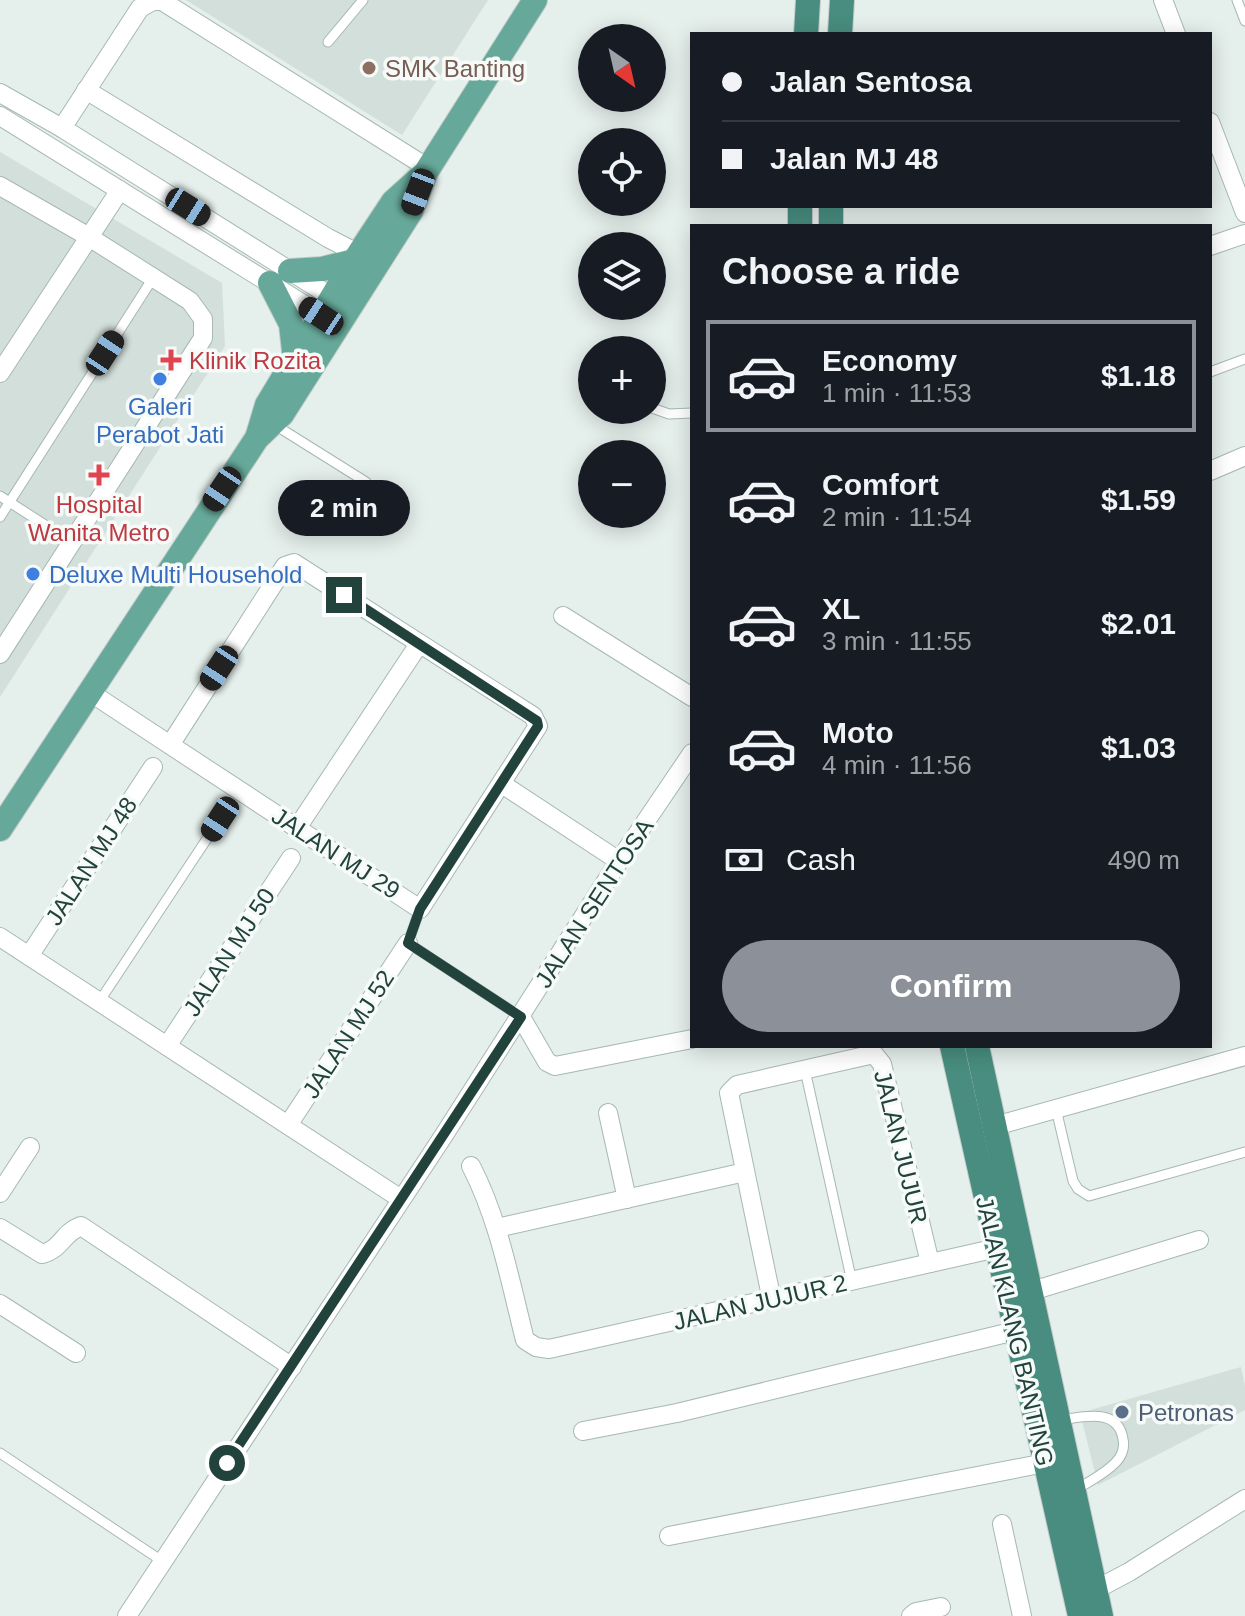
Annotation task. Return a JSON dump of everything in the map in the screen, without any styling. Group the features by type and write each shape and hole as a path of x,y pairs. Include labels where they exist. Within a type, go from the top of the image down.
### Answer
{"highway":[{"path":"806,32 808,0"},
{"path":"840,32 842,0"},
{"name":"JALAN KLANG BANTING","path":"952,1048 1080,1616"},
{"name":"JALAN KLANG BANTING","path":"977,1048 995,1126 1045,1287 1060,1420 1101,1616"}],"main road":[{"path":"264,430 267,405 295,360 411,211 427,170 535,0"},
{"path":"0,829 170,567 264,430 282,414 335,311 356,258 393,202 427,170"},
{"path":"295,360 291,324 280,277 322,269 356,258"}],"street":[{"path":"1163,0 1175,32"},
{"path":"62,128 140,8 153,1 162,1 427,170"},
{"path":"86,90 356,258"},
{"path":"0,93 62,128 335,311"},
{"path":"0,116 120,190 280,277"},
{"path":"1212,127 1245,213"},
{"path":"0,186 89,237 190,301 203,319 203,338 199,347 70,541 0,654"},
{"path":"0,373 120,190"},
{"path":"1212,245 1245,234"},
{"path":"1212,470 1245,456"},
{"path":"170,745 289,563 294,563 537,721 538,726 502,784 420,909"},
{"path":"563,616 690,696"},
{"path":"297,828 419,644"},
{"name":"JALAN MJ 29","path":"91,693 420,909"},
{"name":"JALAN SENTOSA","path":"127,1616 690,756"},
{"name":"JALAN MJ 48","path":"29,956 153,767"},
{"path":"502,784 619,861"},
{"name":"JALAN MJ 50","path":"167,1046 291,858"},
{"path":"0,937 401,1199"},
{"name":"JALAN MJ 52","path":"288,1125 408,943"},
{"path":"521,1017 547,1062 555,1066 690,1039"},
{"name":"JALAN JUJUR","path":"805,1070 874,1054 882,1064 930,1263"},
{"path":"995,1126 1245,1056"},
{"path":"772,1301 729,1093 737,1085 805,1070"},
{"path":"608,1113 627,1199"},
{"path":"0,1193 30,1147"},
{"path":"471,1166 487,1197 497,1228 745,1172"},
{"path":"0,1228 42,1254 54,1251 71,1230 81,1226 292,1367"},
{"name":"JALAN JUJUR 2","path":"497,1228 525,1340 536,1347 549,1349 997,1248"},
{"path":"1045,1287 1199,1240"},
{"path":"0,1304 76,1353"},
{"path":"583,1431 677,1413 1015,1331"},
{"path":"669,1536 1045,1463"},
{"path":"1095,1590 1245,1499"},
{"path":"1002,1524 1022,1616"},
{"path":"911,1616 941,1607"}],"lane":[{"path":"328,42 363,0"},
{"path":"1237,0 1245,21"},
{"path":"0,517 153,278"},
{"path":"1212,371 1245,359"},
{"path":"666,413 690,413"},
{"path":"264,430 366,482"},
{"path":"0,496 70,541"},
{"path":"99,1002 220,819"},
{"path":"420,909 408,943 521,1017"},
{"path":"805,1070 852,1282"},
{"path":"1056,1109 1073,1181 1083,1195 1089,1196 1245,1152"},
{"path":"1060,1420 1100,1415 1121,1429 1124,1443 1117,1461 1074,1491"},
{"path":"0,1453 162,1561"}],"shaded area":[{"name":"SMK Banting","path":"186,0 488,0 402,135"},
{"path":"0,152 222,283 225,346 0,697"},
{"path":"1241,1367 1245,1410 1098,1485 1080,1413"}],"place":[{"name":"SMK Banting","path":"369,68"},
{"name":"Klinik Rozita","path":"171,360"},
{"name":"Galeri Perabot Jati","path":"160,379"},
{"name":"Hospital Wanita Metro","path":"99,475"},
{"name":"Deluxe Multi Household","path":"33,574"},
{"name":"Petronas","path":"1122,1412"}],"route":[{"path":"227,1463 521,1017 408,943 420,909 502,784 538,726 537,721 344,595"}]}
